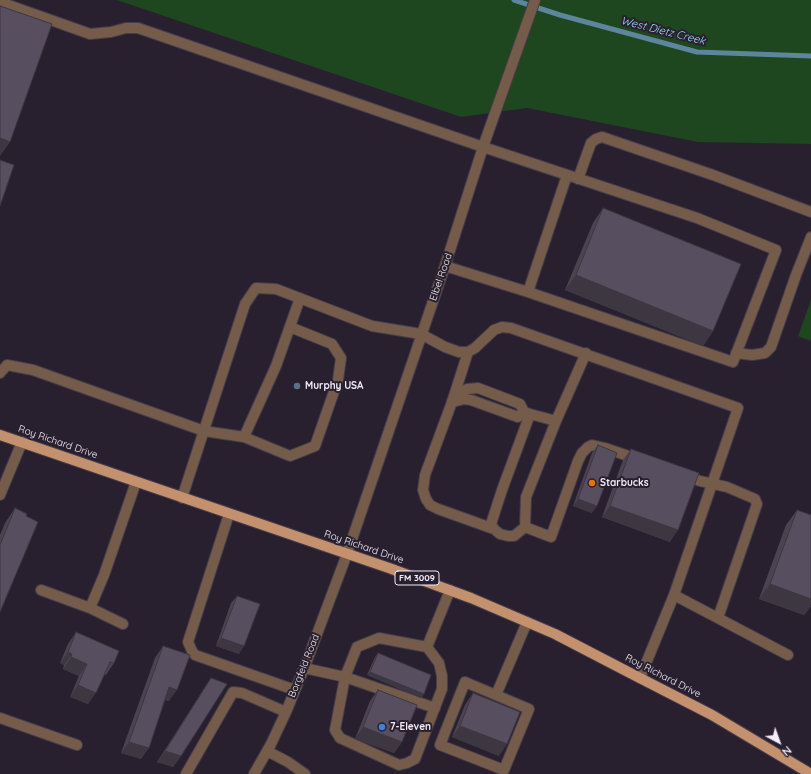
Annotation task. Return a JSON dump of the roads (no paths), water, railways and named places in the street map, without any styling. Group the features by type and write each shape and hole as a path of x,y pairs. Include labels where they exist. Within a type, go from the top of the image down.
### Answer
{"main road":[{"name":"Roy Richard Drive","path":"0,435 450,590 527,622 554,634 717,718 811,774"}],"street":[{"name":"Elbel Road","path":"347,554 445,266 483,147 535,0"},
{"path":"0,2 90,34 111,32 126,28 138,28 483,147 696,218 776,250 733,362 528,292 445,266"},
{"path":"578,179 591,143 596,139 602,138 713,175 811,212"},
{"path":"528,292 567,175"},
{"path":"736,353 752,355 765,353 771,347 811,237"},
{"path":"182,498 245,304 256,288 276,289 372,326 421,334 459,352 468,352 484,342 494,330 502,327 521,330 738,408 674,595 640,678"},
{"path":"244,437 276,366 300,298"},
{"path":"0,373 7,365 34,370 204,430 244,437 290,456 316,446 338,380 341,358 332,344 290,327"},
{"path":"468,352 452,402 424,475 423,490 430,505 494,529 500,534 508,536 514,536 525,527 526,497 556,421 586,354"},
{"path":"452,402 467,389 478,388 520,404 527,413 556,421"},
{"path":"494,529 491,524 527,413"},
{"path":"0,495 22,442"},
{"path":"525,527 552,537 578,461 582,453 588,447 592,445 605,448 648,463"},
{"path":"678,474 727,487 755,499 757,504 718,618"},
{"path":"90,608 104,575 136,482"},
{"path":"229,514 188,642 195,655 295,690"},
{"name":"Borgfeld Road","path":"254,774 286,712 347,554"},
{"path":"41,590 90,608 123,624"},
{"path":"427,647 450,590"},
{"path":"674,595 788,655"},
{"path":"496,695 527,622"},
{"path":"379,638 427,647 439,663 442,676 442,689 415,759 398,765 340,738 335,730 345,677 356,647 379,638"},
{"path":"304,668 345,677 435,708"},
{"path":"465,682 496,695 529,709 504,770 440,745 465,682"},
{"path":"186,774 233,692 242,693 286,712"},
{"path":"0,718 77,745"},
{"path":"267,751 288,762 305,774"}],"waterway":[{"name":"West Dietz Creek","path":"514,0 560,15 697,52 811,56"}],"place":[{"name":"Murphy USA","path":"297,386"},
{"name":"Starbucks","path":"592,483"},
{"name":"7-Eleven","path":"382,727"}]}
